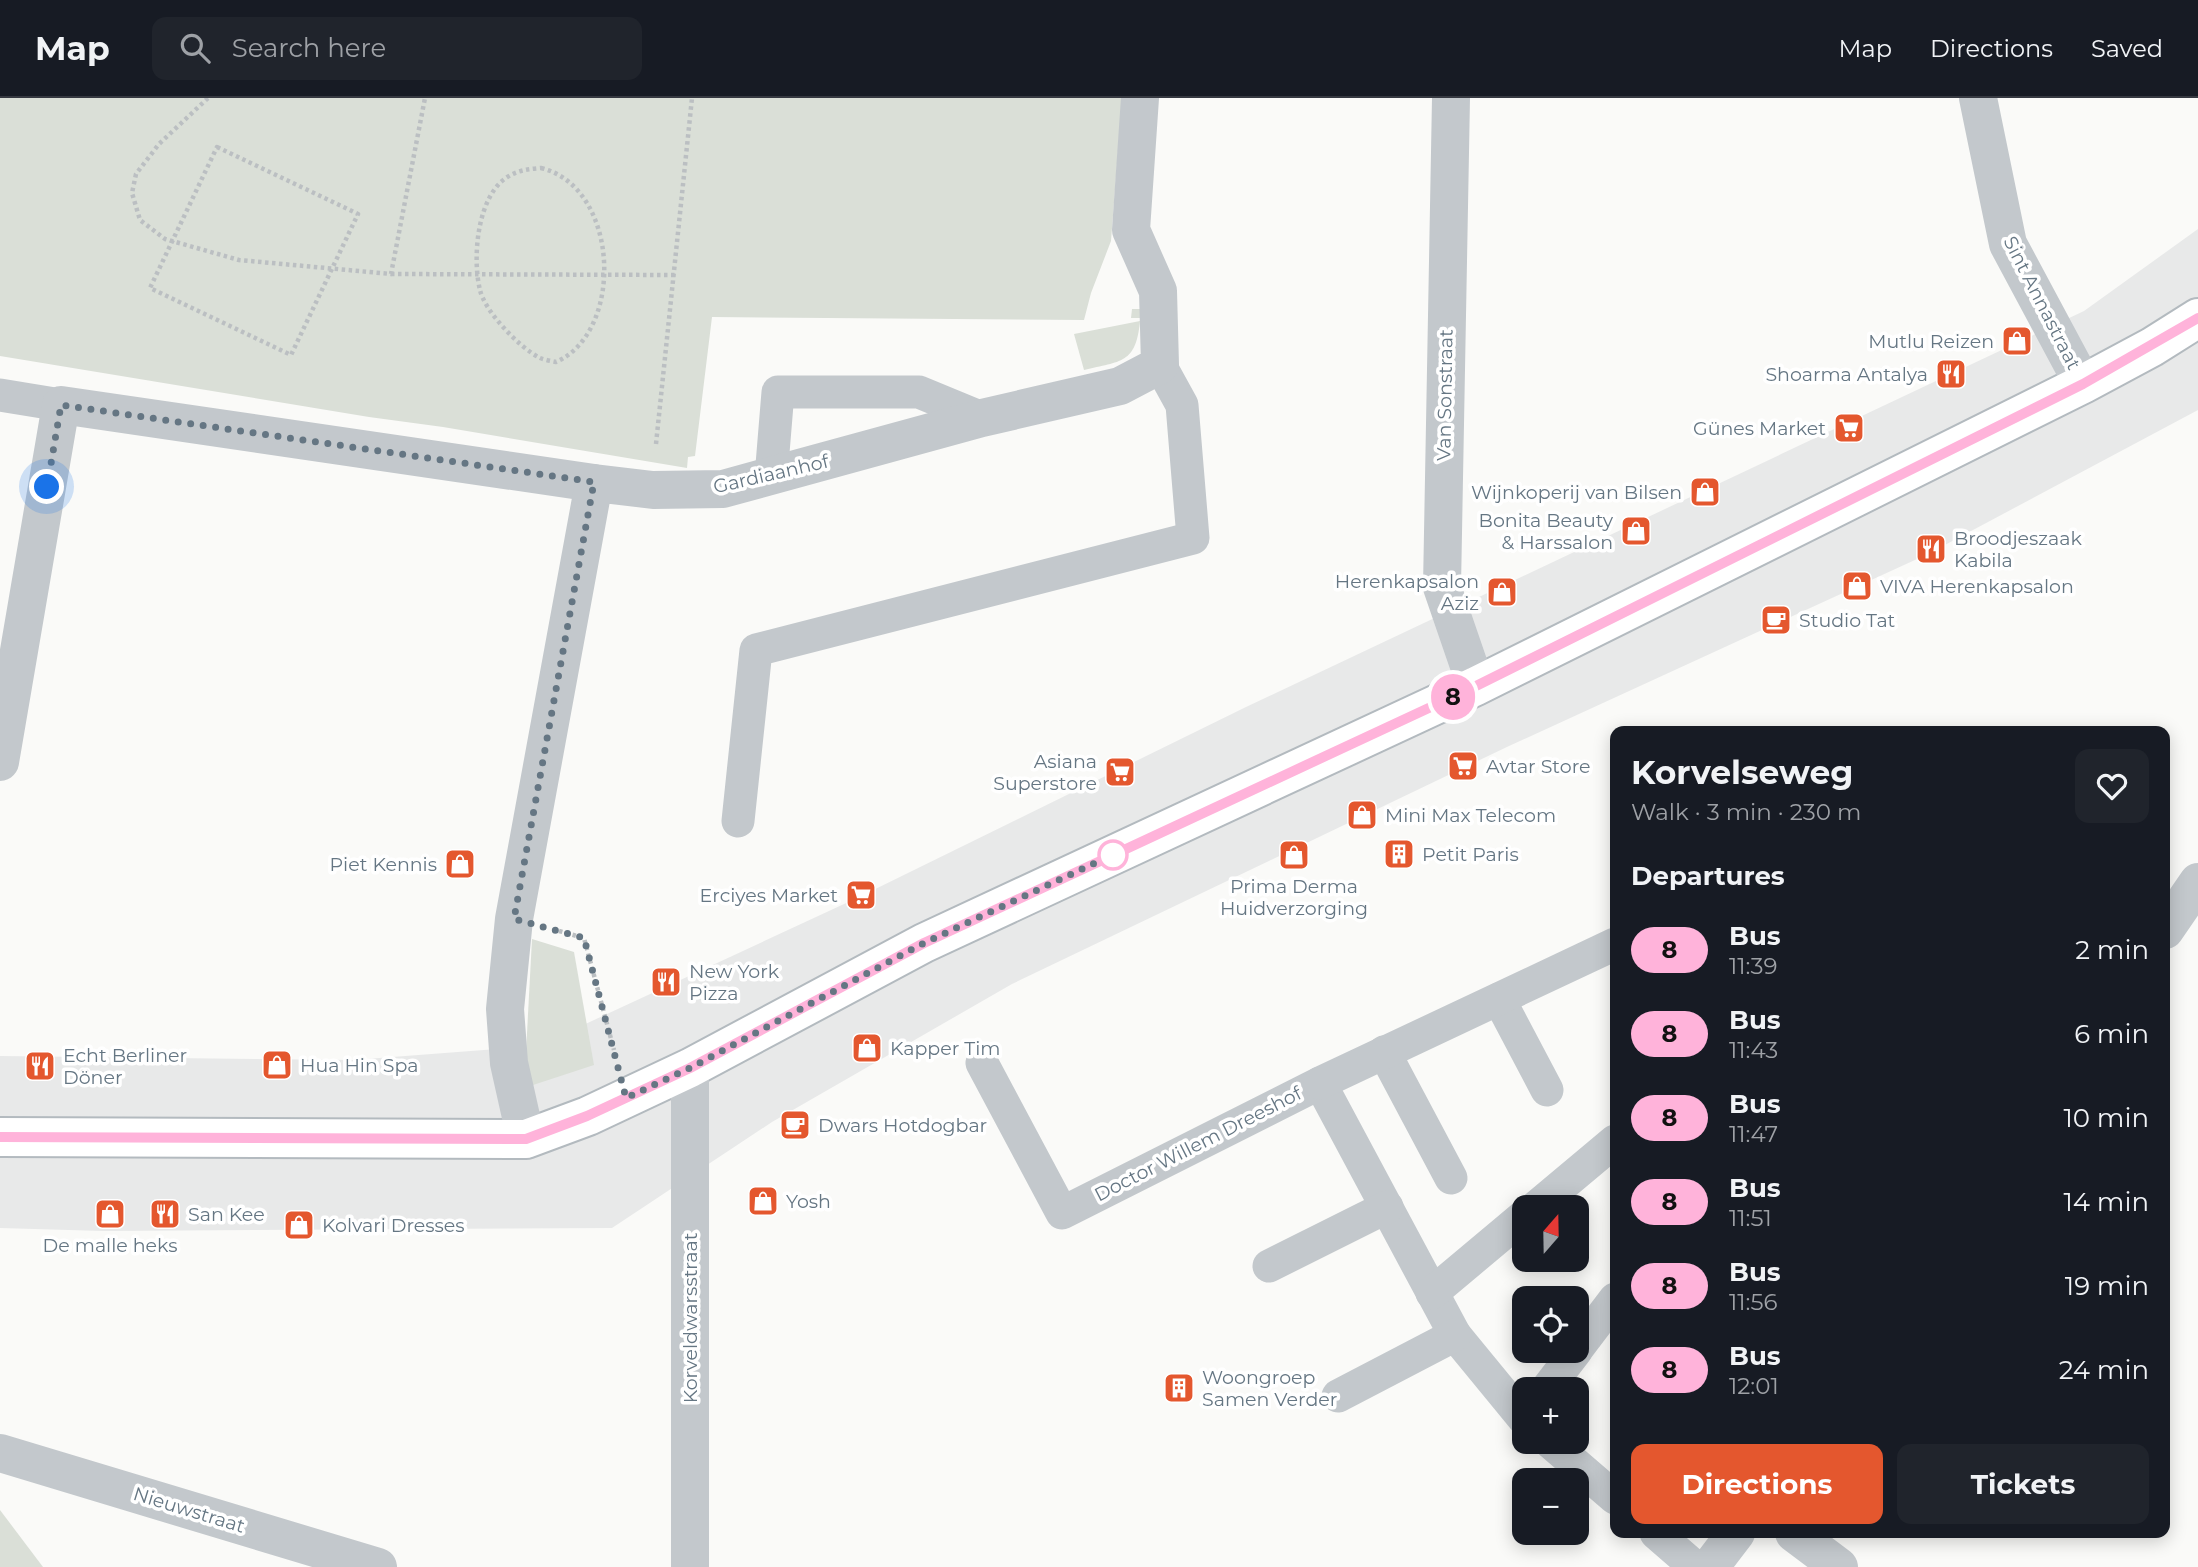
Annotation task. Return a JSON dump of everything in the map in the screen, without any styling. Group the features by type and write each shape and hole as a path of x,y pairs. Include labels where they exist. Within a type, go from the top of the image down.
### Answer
{"street":[{"path":"1140,98 1131,230 1158,291 1160,365"},
{"name":"Van Sonstraat","path":"1451,98 1442,587 1476,686"},
{"name":"Sint Annastraat","path":"1978,98 2008,244 2083,384"},
{"path":"0,1137 526,1139 626,1098 690,1068 924,943 1476,686 2083,384 2152,347 2198,318"},
{"name":"Gardiaanhof","path":"61,405 653,491 723,489 982,418 1120,386 1160,365"},
{"path":"0,762 61,405"},
{"path":"526,1139 509,1063 505,1009 514,919 594,482"},
{"path":"2170,923 2198,882"},
{"name":"Korveldwarsstraat","path":"690,1068 690,1567"},
{"name":"Nieuwstraat","path":"0,1453 372,1566"},
{"path":"1710,1567 1732,1538"},
{"path":"1801,1538 1839,1567"}],"lane":[{"path":"738,821 756,650 1193,538 1182,405 1160,365"},
{"path":"771,477 778,392 919,392 982,418"},
{"path":"0,395 61,405"},
{"path":"1320,1083 1610,946"},
{"path":"1499,999 1547,1090"},
{"path":"1384,1052 1451,1178"},
{"name":"Doctor Willem Dreeshof","path":"982,1063 1062,1213 1320,1083 1455,1335 1512,1404"},
{"path":"1551,1195 1610,1145"},
{"path":"1269,1266 1387,1207"},
{"path":"1432,1293 1512,1226"},
{"path":"1589,1333 1610,1306"},
{"path":"1338,1396 1455,1335"},
{"path":"1564,1454 1610,1494"},
{"path":"1662,1538 1695,1567"}],"path":[{"path":"208,98 159,144 136,174 131,193 141,220 164,239 239,260 391,274 675,275"},
{"path":"391,274 425,98"},
{"path":"653,491 692,98"},
{"path":"217,147 358,214 291,355 150,288 172,241 217,147"},
{"path":"524,169 555,171 573,185 590,204 603,241 603,275 596,314 588,332 566,358 556,362 540,358 504,328 480,292 479,275 476,245 481,220 492,194 507,177 524,169"},
{"path":"514,919 584,938 626,1098"}],"shaded area":[{"path":"0,98 1122,98 1111,241 1091,293 1084,320 712,317 695,456 688,457 687,468 0,356"},
{"path":"2198,229 2198,410 1928,554 1509,746 1012,984 772,1122 612,1228 103,1231 0,1228 0,1056 353,1060 538,1046 857,898 1246,707 2084,311"},
{"path":"1112,234 1142,281 1144,294 1142,321 1140,318 1131,318 1132,309 1140,309 1142,289"},
{"path":"1140,321 1135,346 1130,353 1117,362 1084,370 1074,334"},
{"path":"532,939 574,952 594,1065 530,1086 525,1071"},
{"path":"0,1510 43,1567 0,1567"}],"bus line":[{"name":"8","path":"0,1137 526,1139 587,1116 690,1068 924,943 1476,686 2083,384 2152,347 2198,318"}],"place":[{"name":"Mutlu Reizen","path":"2017,341"},
{"name":"Shoarma Antalya","path":"1951,374"},
{"name":"Günes Market","path":"1849,428"},
{"name":"Wijnkoperij van Bilsen","path":"1705,492"},
{"name":"Bonita Beauty & Harssalon","path":"1636,531"},
{"name":"Broodjeszaak Kabila","path":"1931,549"},
{"name":"VIVA Herenkapsalon","path":"1857,586"},
{"name":"Herenkapsalon Aziz","path":"1502,592"},
{"name":"Studio Tat","path":"1776,620"},
{"name":"Avtar Store","path":"1463,766"},
{"name":"Asiana Superstore","path":"1120,772"},
{"name":"Mini Max Telecom","path":"1362,815"},
{"name":"Petit Paris","path":"1399,854"},
{"name":"Prima Derma Huidverzorging","path":"1294,855"},
{"name":"Piet Kennis","path":"460,864"},
{"name":"Erciyes Market","path":"861,895"},
{"name":"New York Pizza","path":"666,982"},
{"name":"Kapper Tim","path":"867,1048"},
{"name":"Hua Hin Spa","path":"277,1065"},
{"name":"Echt Berliner Döner","path":"40,1066"},
{"name":"Dwars Hotdogbar","path":"795,1125"},
{"name":"Yosh","path":"763,1201"},
{"name":"De malle heks","path":"110,1214"},
{"name":"San Kee","path":"165,1214"},
{"name":"Kolvari Dresses","path":"299,1225"},
{"name":"Woongroep Samen Verder","path":"1179,1388"}],"route":[{"path":"47,487 61,405 594,482 514,919 584,938 626,1098 690,1068 924,943 1125,849 1113,855"}]}
